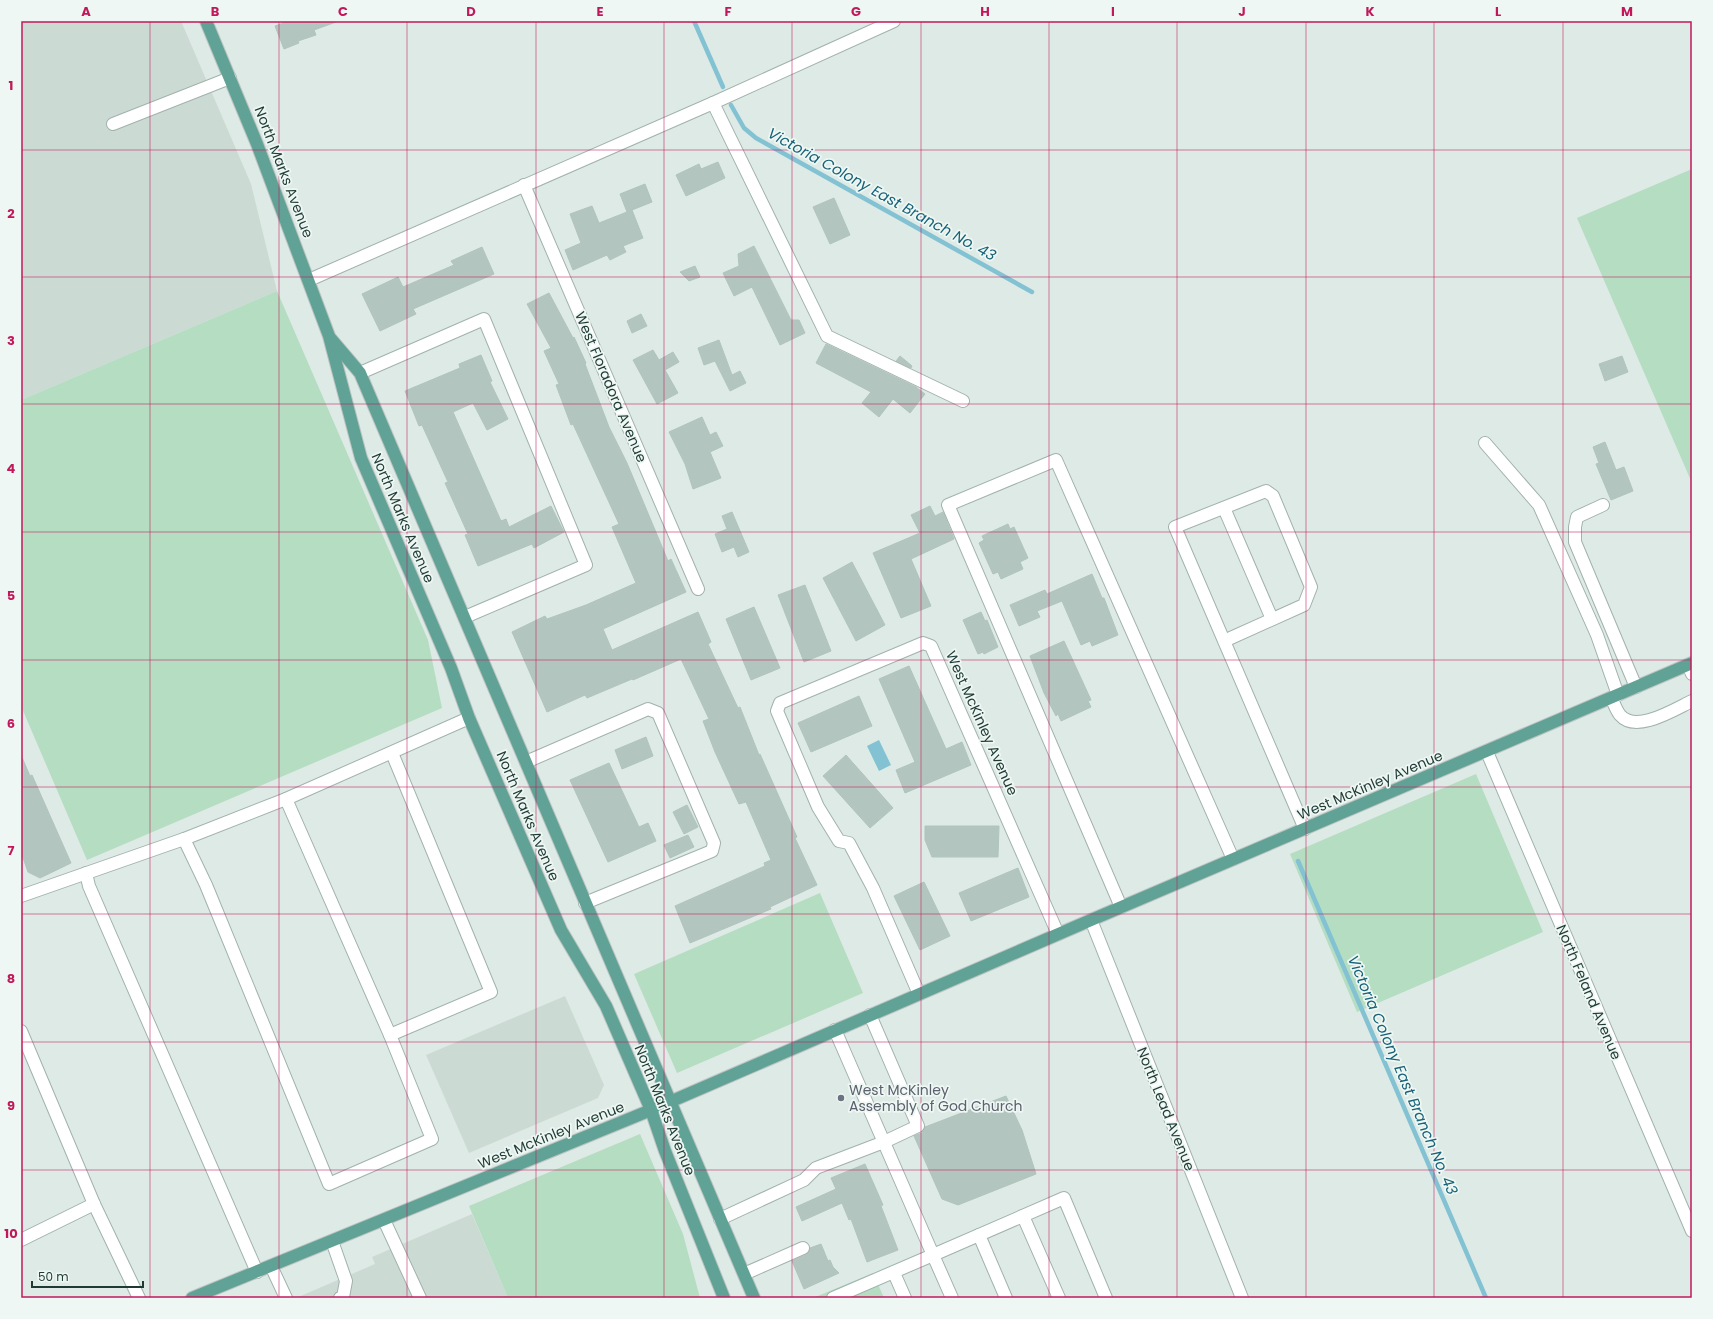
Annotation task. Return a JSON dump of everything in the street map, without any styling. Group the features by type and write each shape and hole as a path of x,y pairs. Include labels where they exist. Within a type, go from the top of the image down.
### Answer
{"main road":[{"name":"North Marks Avenue","path":"206,21 258,144 329,336 361,458 451,668 469,718 561,930 606,1006 651,1110 665,1151 724,1298"},
{"name":"North Marks Avenue","path":"329,336 360,373 754,1298"},
{"name":"West McKinley Avenue","path":"192,1298 651,1110 1121,906 1487,752 1636,687 1691,667"}],"street":[{"path":"309,280 713,103 870,26 894,21"},
{"path":"113,124 230,78"},
{"path":"713,103 827,336 963,401"},
{"name":"West Floradora Avenue","path":"524,185 698,589"},
{"path":"360,373 484,319 586,565 465,617"},
{"path":"1485,443 1539,505 1597,635 1621,715 1632,722 1646,722 1692,701"},
{"path":"1121,906 948,505 1056,460 1233,860"},
{"path":"1224,641 1272,618 1304,605 1311,587 1273,496 1266,491 1175,527 1224,641 1305,829"},
{"path":"1603,506 1577,517 1574,527 1575,542 1636,687"},
{"path":"1224,508 1272,618"},
{"name":"West McKinley Avenue","path":"919,994 873,888 849,843 839,841 818,807 777,712 780,703 923,643 932,646 1058,934"},
{"name":"North Marks Avenue","path":"526,762 648,709 658,714 714,844 712,851 586,903"},
{"path":"22,894 184,839 286,799 469,718"},
{"name":"North Feland Avenue","path":"1487,752 1692,1231"},
{"path":"390,1035 491,992 392,753"},
{"path":"184,839 206,885 329,1184 432,1139 390,1035 286,799"},
{"path":"86,873 89,886 257,1272"},
{"name":"North Lead Avenue","path":"1091,920 1242,1298"},
{"path":"720,1219 804,1180 816,1168 884,1142 918,1126 870,1016"},
{"path":"836,1030 952,1298"},
{"path":"21,1031 94,1204 139,1298"},
{"path":"833,1298 894,1273 1064,1198 1106,1298"},
{"path":"21,1240 94,1204"},
{"path":"1023,1216 1059,1298"},
{"path":"384,1220 420,1298"},
{"path":"979,1235 1006,1298"},
{"path":"332,1241 346,1281 343,1296 340,1298"},
{"path":"744,1274 802,1248"},
{"path":"271,1266 286,1298"},
{"path":"894,1273 905,1298"}],"shaded area":[{"path":"21,21 181,21 251,184 277,291 21,400"},
{"path":"565,996 604,1085 598,1098 469,1153 426,1055"},
{"path":"472,1214 508,1298 296,1298 375,1264 372,1257"}],"green space":[{"path":"1692,169 1692,483 1577,218"},
{"path":"277,291 428,640 442,708 87,860 21,706 21,400"},
{"path":"1476,774 1543,932 1357,1012 1290,854"},
{"path":"820,893 863,993 677,1073 634,974"},
{"path":"640,1134 683,1234 700,1298 508,1298 469,1206"},
{"path":"873,1273 884,1298 813,1298"}],"water":[{"path":"879,740 891,765 879,771 867,746"}],"building":[{"path":"289,21 336,22 314,30 316,35 298,41 299,43 284,49 275,26"},
{"path":"718,162 725,178 686,196 676,175 699,164 701,169"},
{"path":"645,184 652,202 632,210 643,238 623,246 626,252 610,260 607,255 573,270 565,250 581,243 570,214 592,206 599,223 627,212 620,194"},
{"path":"834,198 850,235 830,244 813,207"},
{"path":"754,246 791,320 799,320 805,333 780,345 752,287 734,296 723,273 739,266 738,254"},
{"path":"482,247 494,274 413,309 416,314 380,331 362,294 398,277 403,287 454,265 451,261"},
{"path":"695,266 700,277 689,281 680,272"},
{"path":"549,293 573,338 574,337 586,363 585,364 609,427 627,463 668,561 671,559 686,592 603,629 612,650 698,612 711,642 708,644 738,708 740,707 759,755 760,754 797,837 795,838 817,885 770,907 771,909 690,943 675,906 765,866 764,863 771,860 746,802 739,804 715,752 703,721 709,719 681,659 633,680 632,679 587,698 585,695 547,712 512,632 545,616 547,619 586,605 636,583 612,527 619,524 573,424 571,425 556,385 559,384 544,351 551,348 527,304"},
{"path":"641,314 647,326 632,333 627,321"},
{"path":"719,340 732,375 740,371 746,383 730,391 715,361 704,365 698,348"},
{"path":"826,344 916,387 925,394 910,413 893,399 879,417 862,403 871,392 816,363"},
{"path":"653,350 659,360 673,352 679,362 665,370 678,393 657,404 633,360"},
{"path":"481,355 492,381 490,382 508,419 487,430 473,403 453,412 501,521 506,519 509,527 551,506 564,532 534,548 532,544 478,566 465,535 468,534 445,483 448,482 422,425 419,426 405,391 460,368 459,364"},
{"path":"900,356 912,366 911,368 896,361"},
{"path":"1622,356 1628,372 1605,381 1599,364"},
{"path":"702,417 710,435 716,432 723,446 710,452 721,478 693,489 685,464 669,432"},
{"path":"1605,442 1616,470 1624,467 1633,491 1611,500 1596,464 1599,463 1593,447"},
{"path":"930,506 935,516 943,512 954,539 911,559 931,606 901,618 873,553 920,533 911,515"},
{"path":"732,512 749,552 738,557 734,547 722,552 715,534 727,529 722,516"},
{"path":"1008,524 1010,529 1014,527 1028,558 1020,562 1023,569 1001,579 998,572 993,574 979,543 984,540 982,536"},
{"path":"852,562 885,625 856,641 823,578"},
{"path":"1092,574 1102,598 1104,598 1118,635 1092,646 1090,641 1081,645 1062,601 1037,611 1040,617 1019,626 1010,605 1045,590 1047,594"},
{"path":"805,585 831,651 804,662 778,595"},
{"path":"754,607 780,668 751,680 726,619"},
{"path":"981,612 985,621 987,620 998,647 984,654 983,652 978,654 963,620"},
{"path":"1064,641 1091,700 1088,701 1091,707 1061,721 1058,714 1056,716 1044,693 1030,656"},
{"path":"909,666 946,749 962,742 971,765 905,793 896,770 915,762 879,679"},
{"path":"859,696 872,726 811,752 798,723"},
{"path":"646,737 653,756 622,769 615,750"},
{"path":"21,755 30,776 32,775 71,863 40,878 28,872 21,852"},
{"path":"846,755 893,808 870,828 823,776"},
{"path":"609,763 639,827 648,823 656,841 608,862 570,780"},
{"path":"687,805 698,827 684,834 673,812"},
{"path":"925,826 999,826 998,857 932,857 925,840"},
{"path":"688,835 694,847 670,858 664,845"},
{"path":"1018,868 1029,897 971,921 959,893"},
{"path":"924,882 950,936 920,950 894,896"},
{"path":"1006,1096 1022,1130 1036,1174 958,1205 942,1199 914,1136 922,1133 925,1127"},
{"path":"865,1164 883,1205 881,1206 898,1250 867,1262 851,1219 849,1220 842,1203 802,1221 796,1207 836,1189 831,1178"},
{"path":"821,1244 828,1261 830,1260 833,1267 839,1273 804,1289 792,1261 806,1255 810,1248"}],"waterway":[{"name":"Victoria Colony East Branch No. 43","path":"694,21 723,87"},
{"name":"Victoria Colony East Branch No. 43","path":"731,105 744,128 756,138 1032,292"},
{"name":"Victoria Colony East Branch No. 43","path":"1298,861 1486,1298"}],"place":[{"name":"West McKinley Assembly of God Church","path":"841,1098"}]}
